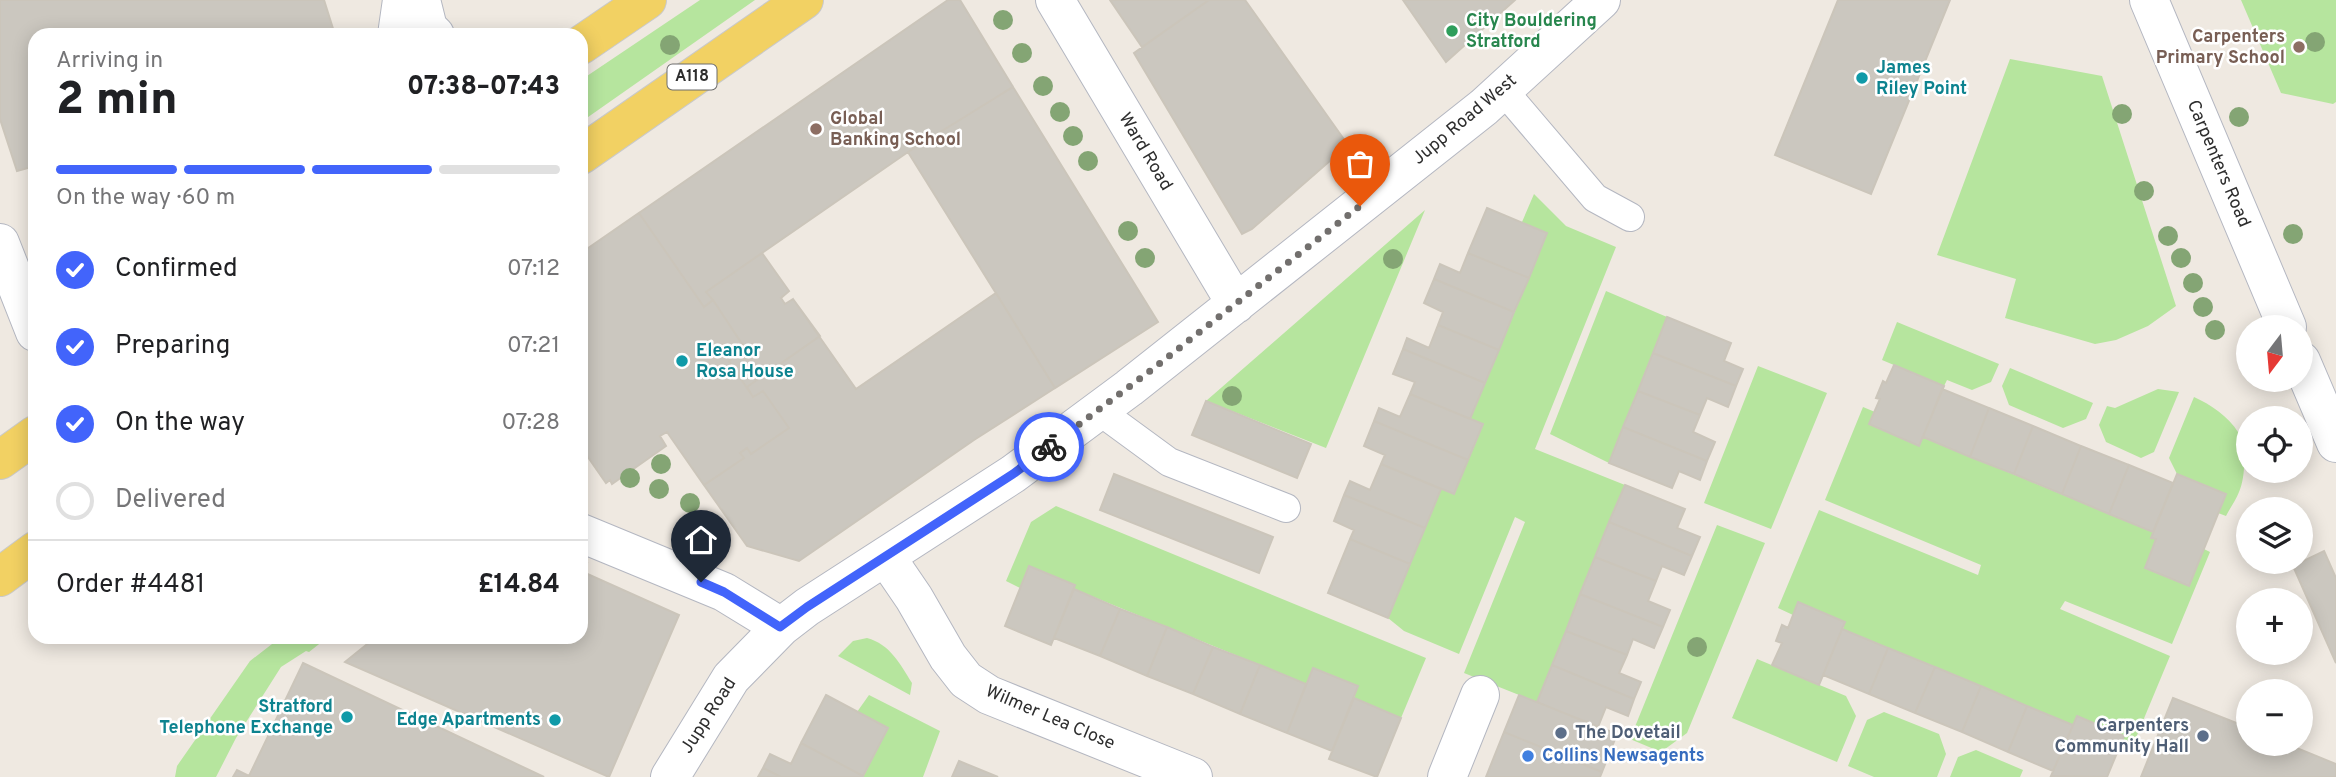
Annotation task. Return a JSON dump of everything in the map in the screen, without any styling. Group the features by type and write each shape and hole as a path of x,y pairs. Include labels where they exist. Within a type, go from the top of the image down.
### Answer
{"main road":[{"path":"588,39 647,0"},
{"name":"A118","path":"588,150 804,0"},
{"path":"0,460 28,440"},
{"path":"1,576 28,556"}],"street":[{"path":"398,28 402,0"},
{"path":"421,0 428,28"},
{"name":"Ward Road","path":"1055,0 1236,304"},
{"name":"Jupp Road West","path":"780,627 1013,474 1098,410 1485,107 1601,0"},
{"name":"Carpenters Road","path":"2149,0 2282,315"},
{"path":"0,243 28,314"},
{"path":"2314,391 2336,443"},
{"path":"588,536 724,592 780,627"},
{"name":"Wilmer Lea Close","path":"886,557 914,598 948,657 966,680 989,695 1193,777"},
{"name":"Jupp Road","path":"670,777 731,678 780,627"},
{"path":"1447,777 1480,695"}],"lane":[{"path":"1503,90 1595,198 1630,217"},
{"path":"1098,410 1170,462 1286,508"}],"green space":[{"path":"700,0 755,0 588,117 588,75"},
{"name":"Carpenters Primary School","path":"2241,0 2336,0 2336,102 2333,104 2281,93"},
{"path":"2010,59 2102,76 2176,306 2148,326 2116,340 2095,344 2005,318 2016,279 1937,255"},
{"path":"1534,194 1566,226 1616,247 1535,449 1625,485 1537,702 1464,673 1525,522 1515,517 1459,654 1404,631 1388,618 1441,489 1454,494 1483,425 1470,419 1547,234 1522,222"},
{"path":"1425,210 1326,448 1206,401"},
{"path":"1606,291 1667,317 1609,463 1550,434"},
{"path":"1897,322 1999,364 1991,382 1972,390 1947,380 1944,386 1882,360"},
{"path":"1758,366 1827,393 1771,529 1704,503"},
{"path":"2010,368 2093,403 2086,419 2063,428 2009,405 2002,386"},
{"path":"2158,389 2179,392 2154,452 2141,458 2106,442 2099,425 2107,406 2115,408"},
{"path":"2194,397 2213,407 2234,426 2236,483 2242,483 2226,516 2218,513 2226,494 2177,474 2169,458"},
{"path":"1863,407 1875,412 1870,425 1919,445 1923,437 2153,532 2151,538 2156,539 2145,568 2204,549 2210,552 2172,644 2065,601 2060,609 2170,656 2130,752 2119,747 2124,736 2077,716 2073,725 1843,629 1845,622 1799,603 1793,615 1778,608 1819,510 1978,575 1981,565 1825,500"},
{"path":"1056,506 1426,658 1401,718 1354,698 1357,686 1313,669 1306,684 1074,589 1075,585 1030,567 1020,588 1006,581 1031,522"},
{"path":"1717,525 1765,543 1687,733 1661,752 1630,739"},
{"path":"867,638 882,645 899,662 912,683 910,695 838,656 853,641"},
{"path":"272,644 319,644 281,667 236,738 216,777 175,777 177,766 250,661"},
{"path":"1757,659 1846,696 1856,716 1837,762 1732,718"},
{"path":"869,695 940,731 923,777 863,777 888,728 857,712"},
{"path":"1884,712 1939,734 1946,754 1937,777 1874,777 1848,766 1867,720"},
{"path":"1976,750 2023,770 2020,777 1950,777 1958,757"}],"building":[{"path":"0,0 324,0 333,28 28,28 28,168 17,171 0,119"},
{"path":"948,0 960,0 1013,87 908,152 762,253 789,291 781,298 785,304 793,299 856,389 996,293 1055,388 974,440 799,561 747,546 704,485 744,458 740,453 747,448 751,454 789,428 763,391 753,397 729,361 746,350 713,300 704,307 639,213"},
{"path":"1110,0 1209,0 1142,47"},
{"path":"1209,0 1245,0 1348,145 1252,229 1242,234 1134,53"},
{"name":"City Bouldering Stratford","path":"1403,0 1515,0 1446,62"},
{"name":"James Riley Point","path":"1838,0 1950,0 1871,194 1775,155"},
{"path":"1013,87 1158,322 1055,388 908,152"},
{"path":"1487,208 1547,233 1529,278 1468,253"},
{"name":"Eleanor Rosa House","path":"639,213 704,307 713,300 706,292 762,253 789,291 781,298 785,304 793,299 820,336 747,387 753,397 763,391 789,428 751,454 747,448 740,453 744,458 704,485 667,432 660,436 666,446 612,484 610,480 606,483 588,457 588,248"},
{"path":"1468,253 1529,278 1514,312 1434,279 1440,264 1460,273"},
{"path":"1434,279 1514,312 1499,350 1438,325 1443,312 1424,303"},
{"path":"1667,317 1731,343 1724,361 1743,369 1736,386 1653,353"},
{"path":"1438,325 1499,350 1485,383 1403,349 1407,338 1429,348"},
{"path":"1403,349 1485,383 1470,419 1410,394 1415,382 1393,374"},
{"path":"1653,353 1736,386 1728,407 1707,398 1700,415 1638,391"},
{"path":"1894,365 1944,386 1919,446 1869,424 1880,399 1876,398 1883,381 1886,383"},
{"path":"1942,389 1989,408 1970,457 1923,437"},
{"path":"1638,391 1700,415 1693,432 1715,442 1707,461 1623,427"},
{"path":"1410,394 1483,424 1468,460 1374,421 1379,408 1400,417"},
{"path":"1206,401 1311,444 1297,478 1192,435"},
{"path":"1989,408 2033,426 2014,474 1970,457"},
{"path":"1374,421 1468,460 1454,494 1381,464 1385,455 1364,446"},
{"path":"2033,426 2081,446 2062,494 2014,474"},
{"path":"1623,427 1707,461 1700,480 1679,471 1672,488 1609,463"},
{"path":"2081,446 2129,465 2109,514 2062,494"},
{"path":"1381,464 1441,489 1425,528 1344,495 1350,481 1370,490"},
{"path":"2129,465 2173,483 2153,532 2109,514"},
{"path":"1114,474 1273,537 1259,573 1100,510"},
{"path":"2177,474 2226,494 2189,586 2145,568 2156,539 2151,538"},
{"path":"1625,485 1685,509 1677,528 1700,537 1692,556 1609,522"},
{"path":"1344,495 1425,528 1410,564 1350,539 1354,530 1334,521"},
{"path":"1609,522 1692,556 1684,575 1662,566 1656,581 1595,557"},
{"path":"1350,539 1410,564 1388,618 1328,593"},
{"path":"2324,551 2336,578 2336,663 2313,611 2313,588 2303,588 2297,574 2313,574 2313,556"},
{"path":"1595,557 1656,581 1648,601 1670,610 1663,627 1580,594"},
{"path":"1029,566 1075,585 1051,645 1005,626"},
{"name":"Edge Apartments","path":"588,574 679,615 609,777 345,662 367,644 588,644"},
{"path":"1074,589 1120,609 1100,656 1054,638"},
{"path":"1580,594 1663,627 1654,648 1633,639 1627,655 1566,631"},
{"path":"1798,602 1845,622 1819,685 1772,665 1782,643 1776,641 1782,625 1788,628"},
{"path":"1120,609 1167,627 1147,676 1100,656"},
{"path":"1167,627 1213,647 1193,694 1147,676"},
{"path":"1842,629 1888,648 1869,694 1823,675"},
{"path":"1566,631 1627,655 1619,673 1641,682 1634,699 1552,665"},
{"path":"1213,647 1260,665 1240,714 1193,694"},
{"path":"1888,648 1935,667 1915,713 1869,694"},
{"name":"Stratford Telephone Exchange","path":"303,663 544,777 233,777 237,770 249,776"},
{"path":"1260,665 1306,684 1287,733 1240,714"},
{"path":"1552,665 1634,699 1628,716 1606,707 1598,727 1537,702"},
{"path":"1935,667 1981,686 1962,732 1915,713"},
{"path":"1313,668 1358,686 1332,751 1287,733"},
{"path":"1981,686 2027,706 2008,752 1962,732"},
{"path":"826,695 888,728 863,776 801,743"},
{"path":"1519,695 1617,734 1602,772 1504,732"},
{"path":"1354,698 1401,718 1377,777 1329,759"},
{"name":"Carpenters Community Hall","path":"2173,698 2236,723 2236,756 2313,755 2336,764 2336,777 2141,777"},
{"path":"2027,706 2073,725 2053,771 2008,752"},
{"path":"2077,716 2124,736 2107,777 2051,776"},
{"name":"Collins Newsagents","path":"1504,732 1602,772 1600,777 1486,777"},
{"path":"801,743 863,777 781,777 763,768 770,754 791,764"},
{"path":"959,761 998,777 952,777"},
{"path":"763,768 781,777 758,777"}],"way so far":[{"path":"1049,447 1360,206"}],"place":[{"name":"City Bouldering Stratford","path":"1452,31"},
{"name":"Carpenters Primary School","path":"2299,47"},
{"name":"James Riley Point","path":"1862,78"},
{"name":"Global Banking School","path":"816,129"},
{"name":"Eleanor Rosa House","path":"682,361"},
{"name":"Stratford Telephone Exchange","path":"347,717"},
{"name":"Edge Apartments","path":"555,720"},
{"name":"The Dovetail","path":"1561,733"},
{"name":"Carpenters Community Hall","path":"2203,736"},
{"name":"Collins Newsagents","path":"1528,756"}],"route":[{"path":"701,582 724,592 780,627 1013,474 1049,447"}]}
